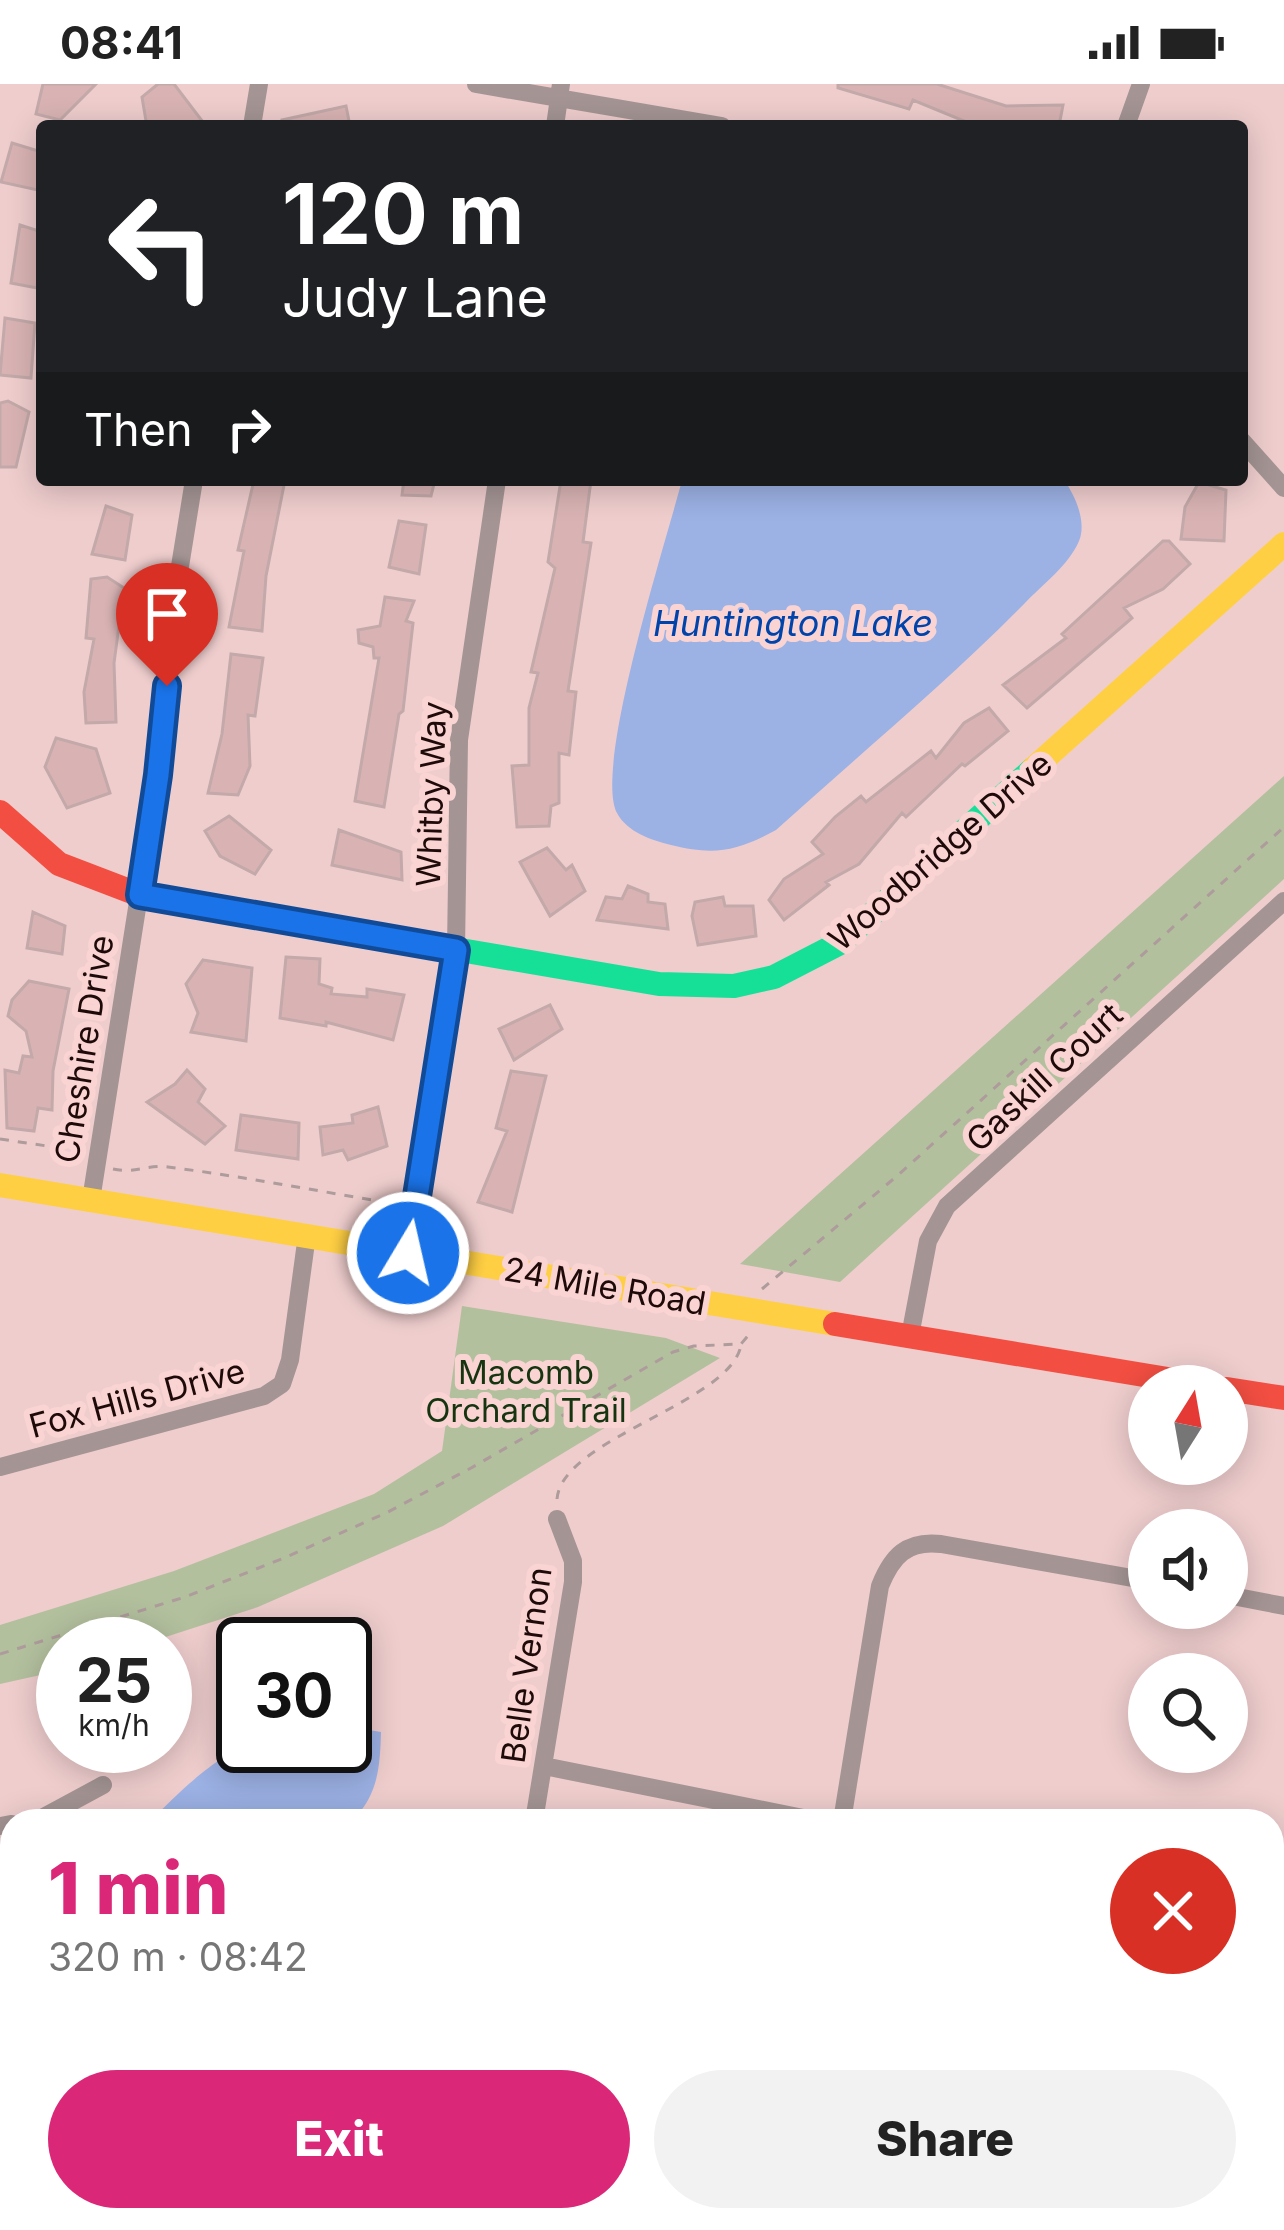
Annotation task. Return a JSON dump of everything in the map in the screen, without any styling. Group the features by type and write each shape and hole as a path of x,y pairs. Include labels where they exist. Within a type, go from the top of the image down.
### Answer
{"street":[{"path":"253,120 259,84"},
{"path":"476,84 560,91 694,120"},
{"path":"1128,120 1141,84"},
{"path":"1248,448 1284,488"},
{"name":"Cheshire Drive","path":"91,1200 158,775 175,597 193,486"},
{"name":"Whitby Way","path":"408,1253 456,950 459,740 496,486"},
{"name":"Woodbridge Drive","path":"0,812 59,864 140,895 694,987 745,986 798,970 840,943 1284,544"},
{"name":"Gaskill Court","path":"910,1336 928,1240 947,1207 1284,902"},
{"name":"24 Mile Road","path":"0,1185 1128,1372"},
{"name":"Fox Hills Drive","path":"0,1466 263,1396 282,1384 290,1360 307,1235"},
{"path":"1248,1392 1284,1398"},
{"name":"Belle Vernon","path":"536,1809 574,1582 573,1561 557,1519"},
{"path":"844,1809 880,1586 888,1566 903,1549 921,1543 941,1544 1128,1577"},
{"path":"1248,1599 1284,1606"},
{"path":"544,1766 758,1809"},
{"path":"58,1809 103,1784"}],"path":[{"path":"0,1139 47,1146 65,1160 132,1173 153,1165 203,1171 384,1202 398,1215 413,1216"},
{"path":"557,1519 560,1483 581,1462 707,1384 736,1362 741,1344"},
{"path":"541,1397 548,1423"}],"green space":[{"path":"1284,776 1284,879 840,1282 740,1264"},
{"name":"Macomb Orchard Trail","path":"462,1306 666,1338 720,1358 443,1526 258,1607 192,1628 192,1617 36,1617 36,1676 0,1684 0,1625 174,1571 374,1494 442,1451"}],"water":[{"name":"Huntington Lake","path":"680,486 1068,486 1079,509 1081,534 1062,566 933,690 776,830 737,847 713,851 663,843 633,830 617,813 612,788 615,750"},
{"path":"372,1730 381,1732 376,1780 361,1809 163,1809 216,1763 216,1773 372,1773"}],"building":[{"path":"43,84 96,84 60,120 36,114"},
{"path":"158,84 174,84 201,120 146,120 142,97"},
{"path":"838,84 937,84 1006,106 1063,105 1060,120 961,120 913,100 909,109 838,88"},
{"path":"346,106 349,120 282,120"},
{"path":"12,143 36,150 36,190 1,182"},
{"path":"20,225 36,230 36,288 11,283"},
{"path":"5,318 35,323 31,378 0,375"},
{"path":"8,401 29,412 16,467 0,467 0,403"},
{"path":"253,486 284,486 266,576 262,631 229,627 244,551 238,550"},
{"path":"403,486 434,486 431,496 402,495"},
{"path":"560,486 590,486 583,542 591,543 568,691 576,692 569,755 559,753 559,803 551,806 549,826 517,827 512,766 529,765 529,708 538,673 531,672 555,568 548,562"},
{"path":"1197,486 1226,490 1224,541 1181,539 1185,507"},
{"path":"106,506 132,515 125,560 92,554"},
{"path":"399,521 426,525 419,574 389,567"},
{"path":"1163,541 1169,541 1190,564 1163,589 1124,608 1132,618 1027,708 1003,685 1066,638 1062,634"},
{"path":"107,577 124,588 114,663 116,722 86,723 84,692 94,639 86,638 91,579"},
{"path":"385,597 414,601 406,621 413,623 403,711 384,807 355,801 379,658 374,658 373,647 359,643 358,630 380,626"},
{"path":"231,654 263,658 255,716 248,715 250,766 238,795 208,793 222,734"},
{"path":"989,708 1008,731 962,764 906,817 902,813 859,864 826,882 829,885 784,920 769,900 784,879 823,854 812,842 835,817 861,796 866,802 931,751 936,758 964,723"},
{"path":"56,738 96,749 110,793 67,808 45,767"},
{"path":"229,816 271,850 255,874 220,856 205,831"},
{"path":"339,830 401,852 402,880 332,865"},
{"path":"547,848 566,870 572,865 585,891 550,916 520,862"},
{"path":"628,886 648,894 648,902 665,904 668,929 597,920 606,897 622,899"},
{"path":"723,897 725,906 753,906 756,936 698,945 692,916 695,902"},
{"path":"33,912 65,926 62,954 27,948"},
{"path":"286,957 320,959 319,984 332,988 331,994 367,997 367,989 404,995 393,1040 326,1022 326,1026 280,1018"},
{"path":"203,960 252,968 246,1041 191,1032 198,1013 186,984"},
{"path":"29,981 69,989 53,1071 52,1110 38,1108 34,1131 7,1128 5,1070 19,1073 23,1056 32,1057 26,1031 8,1016 12,1000"},
{"path":"550,1005 562,1029 514,1060 499,1029"},
{"path":"187,1070 205,1089 198,1102 225,1126 205,1144 147,1102"},
{"path":"511,1071 546,1076 512,1212 478,1202 507,1131 496,1128"},
{"path":"378,1107 387,1146 348,1160 343,1150 323,1155 320,1127 353,1123 352,1115"},
{"path":"241,1115 299,1123 298,1159 236,1150"}],"traffic: fast":[{"path":"431,945 659,984 734,986 774,977 840,943 1033,769"}],"traffic: slow":[{"path":"1033,769 1284,544"},
{"path":"0,1185 835,1324"}],"traffic: jam":[{"path":"0,812 59,864 140,895 431,945"},
{"path":"835,1324 1128,1372"},
{"path":"1248,1392 1284,1398"}],"route":[{"path":"167,686 140,895 456,950 408,1253"}]}
